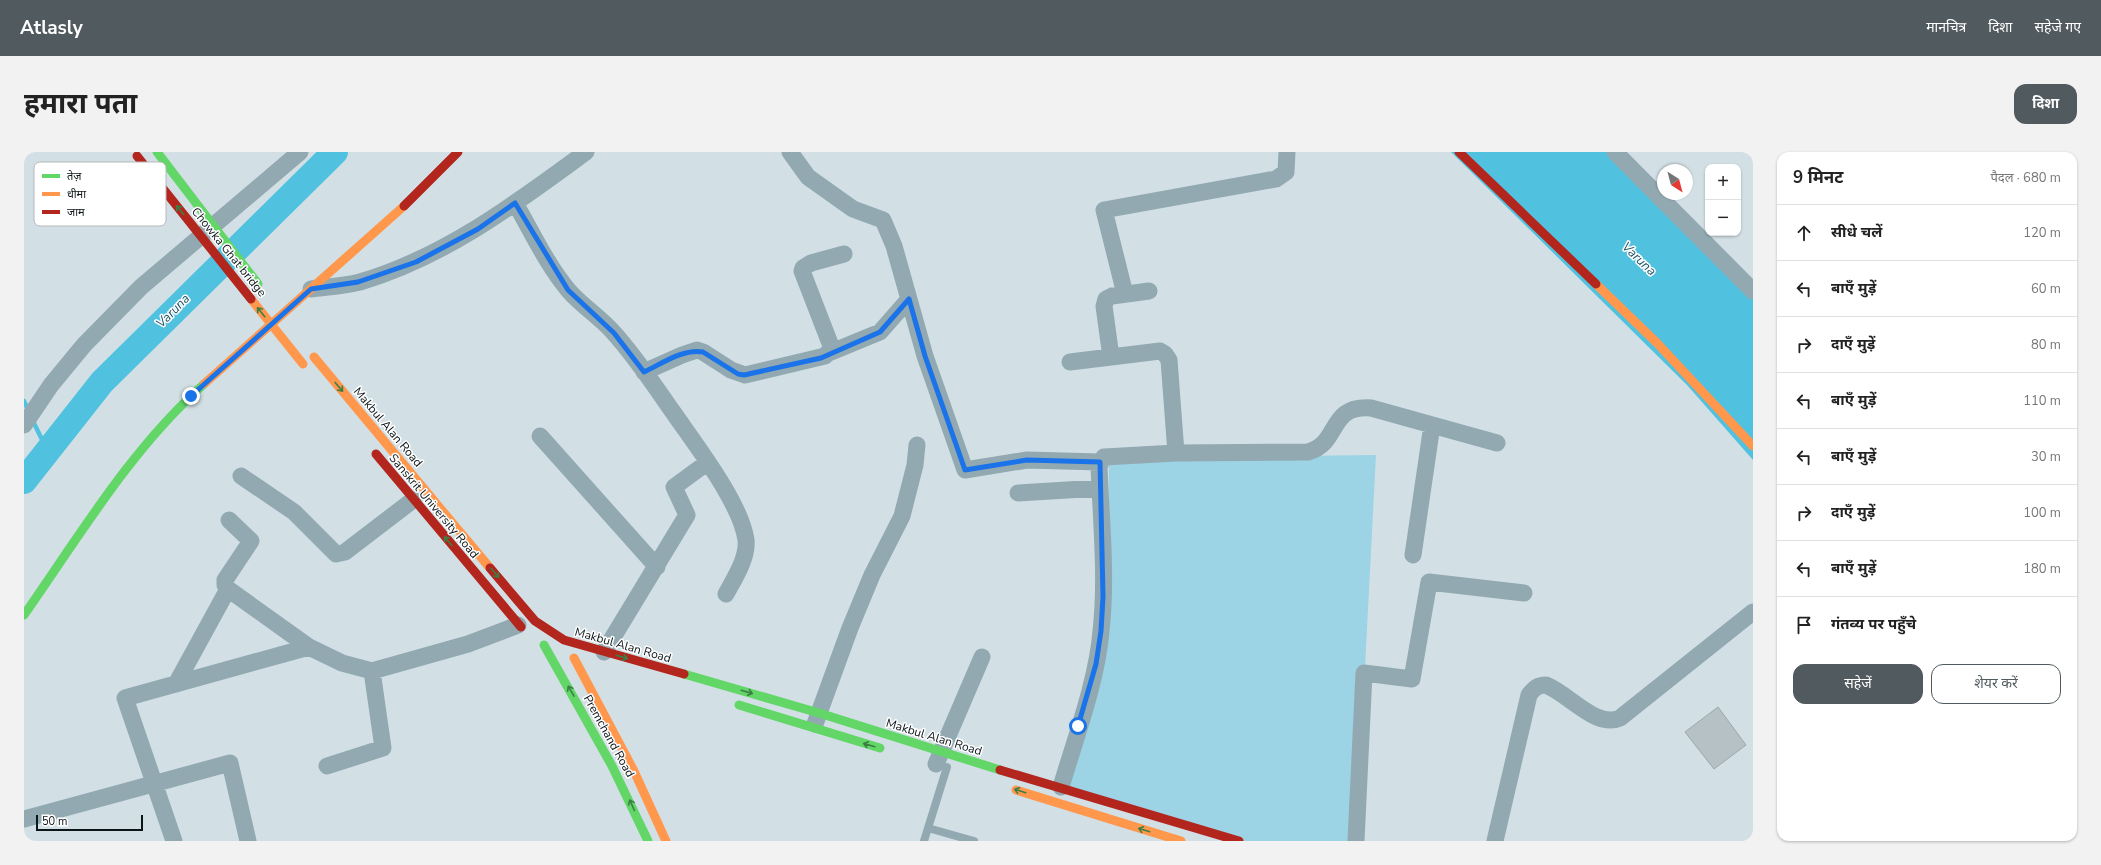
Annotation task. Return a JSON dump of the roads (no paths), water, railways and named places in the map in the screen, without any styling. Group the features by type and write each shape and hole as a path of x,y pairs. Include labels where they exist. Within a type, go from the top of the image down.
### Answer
{"main road":[{"path":"157,152 165,162"},
{"path":"24,615 129,464 159,429 191,396 416,196 458,152"},
{"path":"1459,152 1657,343 1753,446"},
{"name":"Chowka Ghat bridge","path":"135,154 141,162"},
{"path":"166,164 262,289"},
{"name":"Chowka Ghat bridge","path":"166,193 306,367"},
{"path":"276,307 286,320"},
{"name":"Makbul Alan Road","path":"312,354 535,621 564,640 942,763 1061,787 1239,841"},
{"name":"Sanskrit University Road","path":"368,444 413,500 523,629"},
{"name":"Premchand Road","path":"648,841 603,748 541,643 562,655 574,658 622,748 657,819 666,841"},
{"path":"574,658 586,661"},
{"name":"Makbul Alan Road","path":"733,704 816,721 890,751"},
{"path":"1006,786 1181,841"},
{"path":"1114,821 1118,805"}],"street":[{"path":"24,425 52,385 84,345 141,287 300,152"},
{"path":"311,289 358,282 416,262 478,229 586,152"},
{"path":"790,152 808,177 853,209 883,220 894,246 925,356 965,470 1027,460 1100,462"},
{"path":"1125,294 1104,210 1276,179 1286,172 1287,152"},
{"path":"1615,152 1753,291"},
{"path":"515,203 568,290 614,333 644,372 708,462 737,512 746,542 740,567 726,594"},
{"path":"829,353 831,346 802,271 803,268 811,263 844,254"},
{"path":"1111,357 1105,301 1108,297 1149,292"},
{"path":"644,372 697,350 703,352 738,374 744,375 821,358 829,353 880,332 909,299"},
{"path":"1070,362 1160,352 1167,356 1176,453"},
{"path":"1061,787 1096,664 1101,631 1103,597 1100,488 1101,458 1107,455 1176,453 1308,452 1321,446 1340,418 1347,412 1358,407 1371,408 1498,443"},
{"path":"1413,555 1432,424"},
{"path":"540,436 657,567"},
{"path":"816,721 850,628 872,575 902,516 915,466 917,445"},
{"path":"604,652 657,567 687,515 674,487 708,462"},
{"path":"242,476 294,512 336,554 345,552 413,500"},
{"path":"1018,493 1100,488"},
{"path":"229,520 251,541 225,580 225,585 228,589 309,647 342,663 372,671 523,629"},
{"path":"1356,841 1364,673 1412,679 1429,582 1524,593"},
{"path":"176,684 228,589"},
{"path":"1495,841 1529,695 1533,690 1541,685 1546,685 1601,720 1614,721 1620,718 1753,612"},
{"path":"174,841 156,784 125,698 309,647"},
{"path":"942,763 982,657"},
{"path":"327,766 383,748 372,671"},
{"path":"24,819 230,763 248,841"}],"lane":[{"path":"924,841 942,763"},
{"path":"928,828 974,841"}],"water":[{"path":"1451,152 1624,152 1657,188 1657,200 1668,200 1753,294 1753,460 1687,385"}],"waterway":[{"name":"Varuna","path":"24,481 102,382 335,152"},
{"path":"24,401 28,410"},
{"path":"32,419 48,452"}]}
